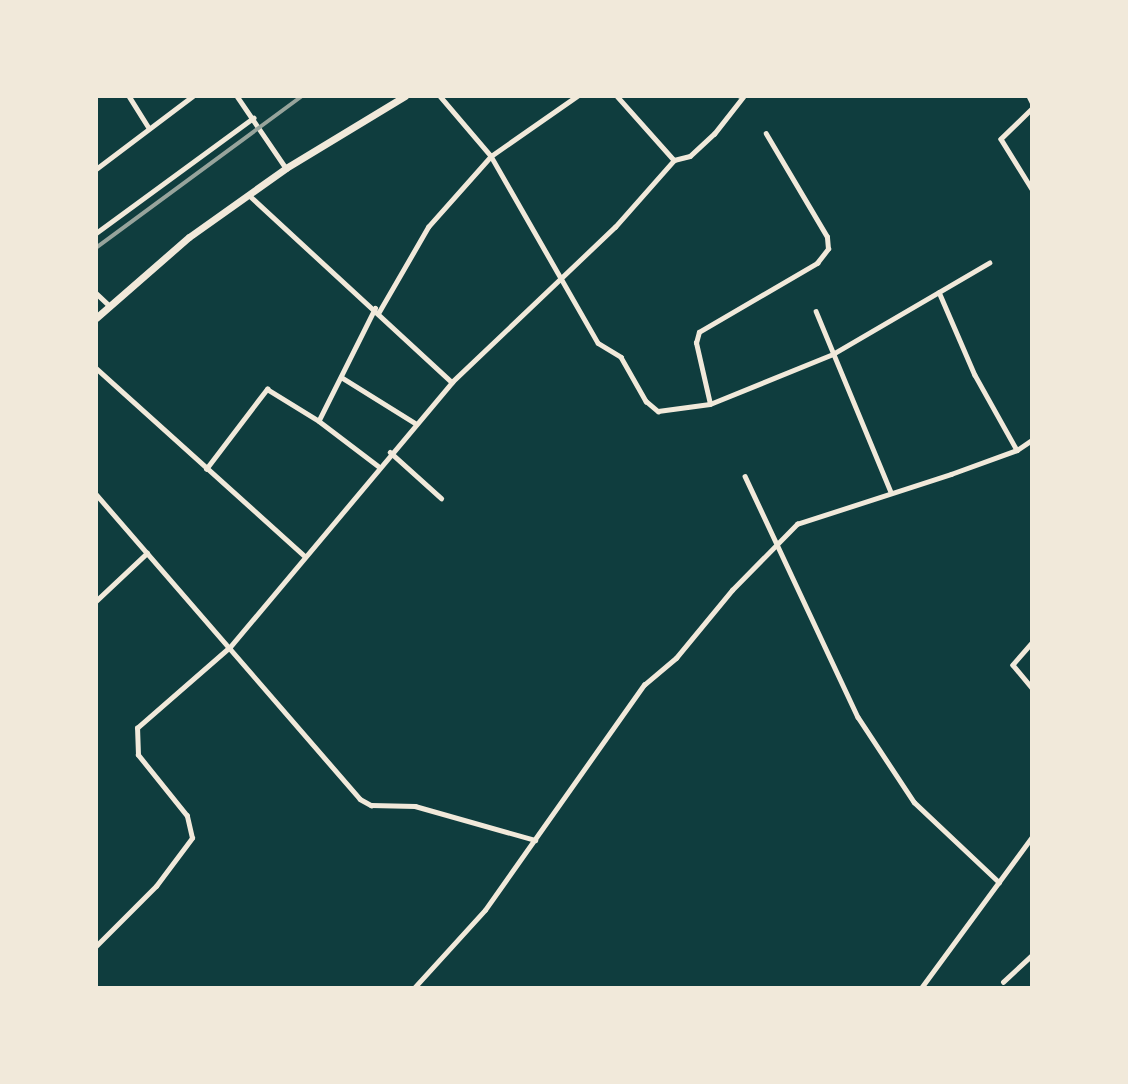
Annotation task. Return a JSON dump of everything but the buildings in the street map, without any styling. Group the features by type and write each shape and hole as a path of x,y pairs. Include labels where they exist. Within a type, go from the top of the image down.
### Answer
{"main road":[{"path":"96,318 189,237 285,168 405,96"}],"street":[{"path":"129,96 149,128"},
{"path":"96,169 193,96"},
{"path":"237,96 285,168"},
{"path":"440,96 491,156 598,343 621,357 653,408 710,404 833,354 989,263"},
{"path":"319,421 377,310 428,227 491,156 577,96"},
{"path":"617,96 674,160"},
{"path":"1029,96 1032,102"},
{"path":"96,946 156,886 192,838 187,816 138,755 136,728 230,647 378,466 452,382 560,276 615,228 674,160 690,156 742,97"},
{"path":"1032,109 1000,139 1032,189"},
{"path":"96,233 253,118"},
{"path":"710,404 696,343 699,332 817,263 828,249 827,237 766,134"},
{"path":"249,195 377,310 452,382"},
{"path":"939,292 975,375 1017,450"},
{"path":"96,293 108,305"},
{"path":"816,311 891,492"},
{"path":"96,368 206,470 305,556"},
{"path":"341,377 415,423"},
{"path":"206,470 262,391 271,391 319,421 378,466"},
{"path":"414,988 485,909 644,685 676,658 797,524 1017,450 1032,440"},
{"path":"390,452 441,498"},
{"path":"745,476 778,543 843,691 904,789 999,882"},
{"path":"96,494 360,799 371,805 415,806 535,840"},
{"path":"96,601 147,553"},
{"path":"1032,643 1013,665 1032,688"},
{"path":"920,988 1032,837"},
{"path":"1003,982 1032,956"}],"railway":[{"path":"96,248 302,96"}]}
